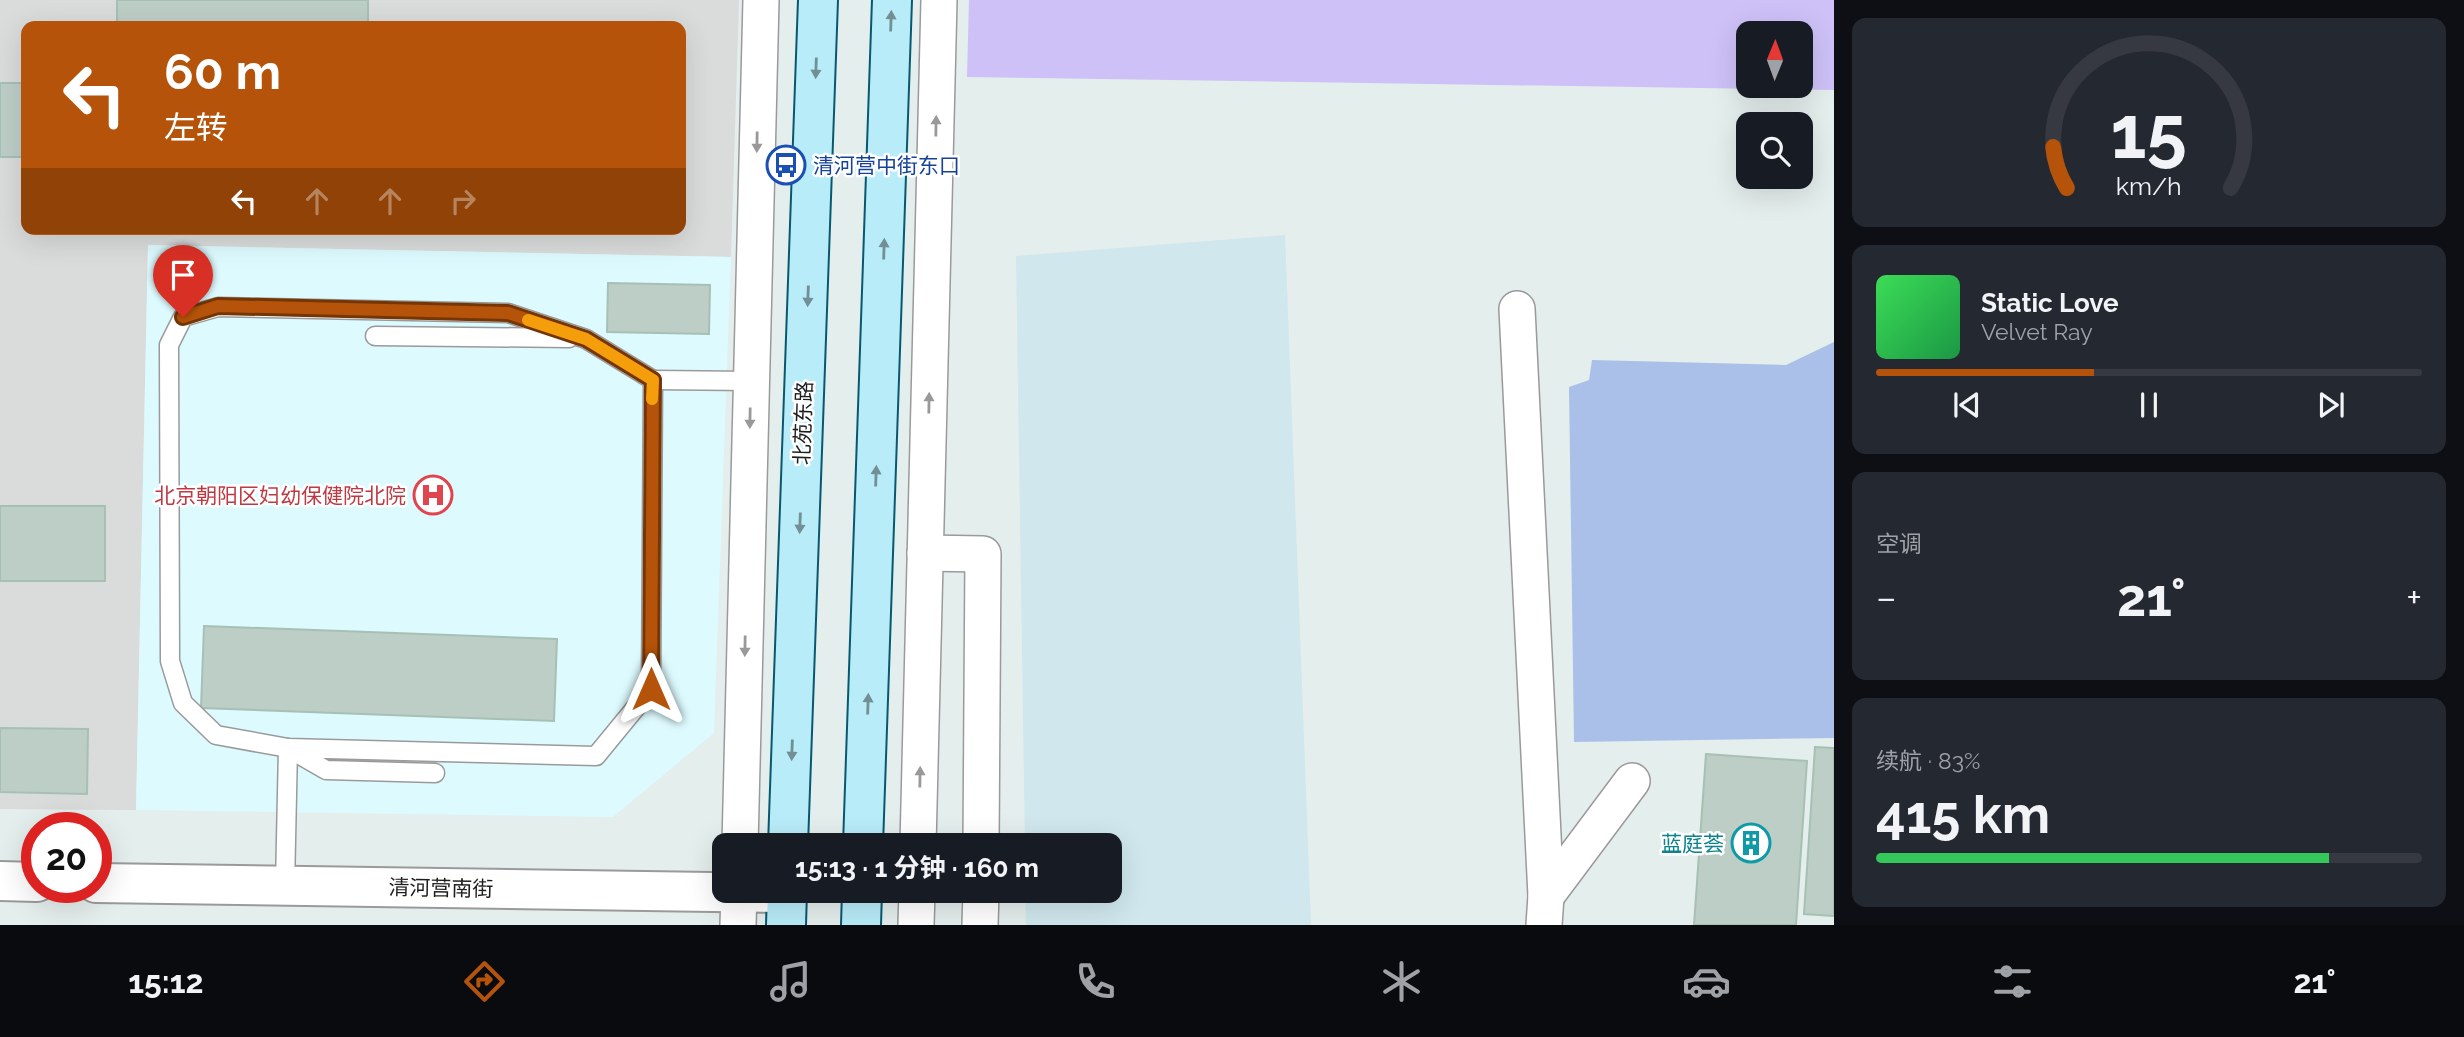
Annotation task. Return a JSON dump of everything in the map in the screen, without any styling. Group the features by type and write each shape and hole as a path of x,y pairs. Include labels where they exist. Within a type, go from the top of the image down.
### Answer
{"main road":[{"name":"北苑东路","path":"788,833 818,0"},
{"path":"863,833 892,0"},
{"path":"861,925 862,903"}],"street":[{"path":"740,833 761,0"},
{"path":"918,833 939,0"},
{"path":"1517,309 1545,910"},
{"path":"925,553 983,554 981,833"},
{"path":"1545,910 1632,781"},
{"path":"0,881 21,882"},
{"name":"清河营南街","path":"112,883 285,886 712,902"},
{"path":"916,925 917,903"},
{"path":"981,903 981,925"}],"lane":[{"path":"653,380 651,689 596,756 288,748 216,735 183,703 170,661 169,345 183,317 218,306 508,313 586,339 653,380 751,381"},
{"path":"375,336 586,339"},
{"path":"288,748 326,770 435,773"},
{"path":"285,886 288,748"}],"shaded area":[{"path":"0,0 739,0 731,257 148,245 136,810 0,809"},
{"path":"969,0 1834,0 1834,90 1813,90 1813,21 1736,21 1736,89 967,77"},
{"path":"1285,235 1311,925 1026,925 1025,903 1122,903 1122,833 1025,833 1016,256"},
{"name":"北京朝阳区妇幼保健院北院","path":"148,245 731,257 714,733 613,817 136,810"},
{"path":"1834,342 1834,738 1574,742 1569,387 1589,380 1592,360 1786,365"}],"building":[{"path":"117,0 368,0 368,21 117,21"},
{"path":"0,83 21,83 21,157 0,157"},
{"path":"608,283 710,285 709,334 607,332"},
{"path":"0,506 105,506 105,581 0,581"},
{"path":"204,626 557,639 554,721 201,708"},
{"path":"0,728 88,729 87,794 0,792"},
{"path":"1815,747 1834,748 1834,916 1804,914"},
{"name":"蓝庭荟","path":"1706,754 1807,761 1796,925 1694,925"}],"slow traffic":[{"path":"528,320 586,339 653,380 652,399"}],"place":[{"name":"清河营中街东口","path":"786,165"},
{"name":"北京朝阳区妇幼保健院北院","path":"433,495"},
{"name":"蓝庭荟","path":"1751,843"}],"route":[{"path":"183,317 218,306 508,313 586,339 653,380 651,689"}]}
